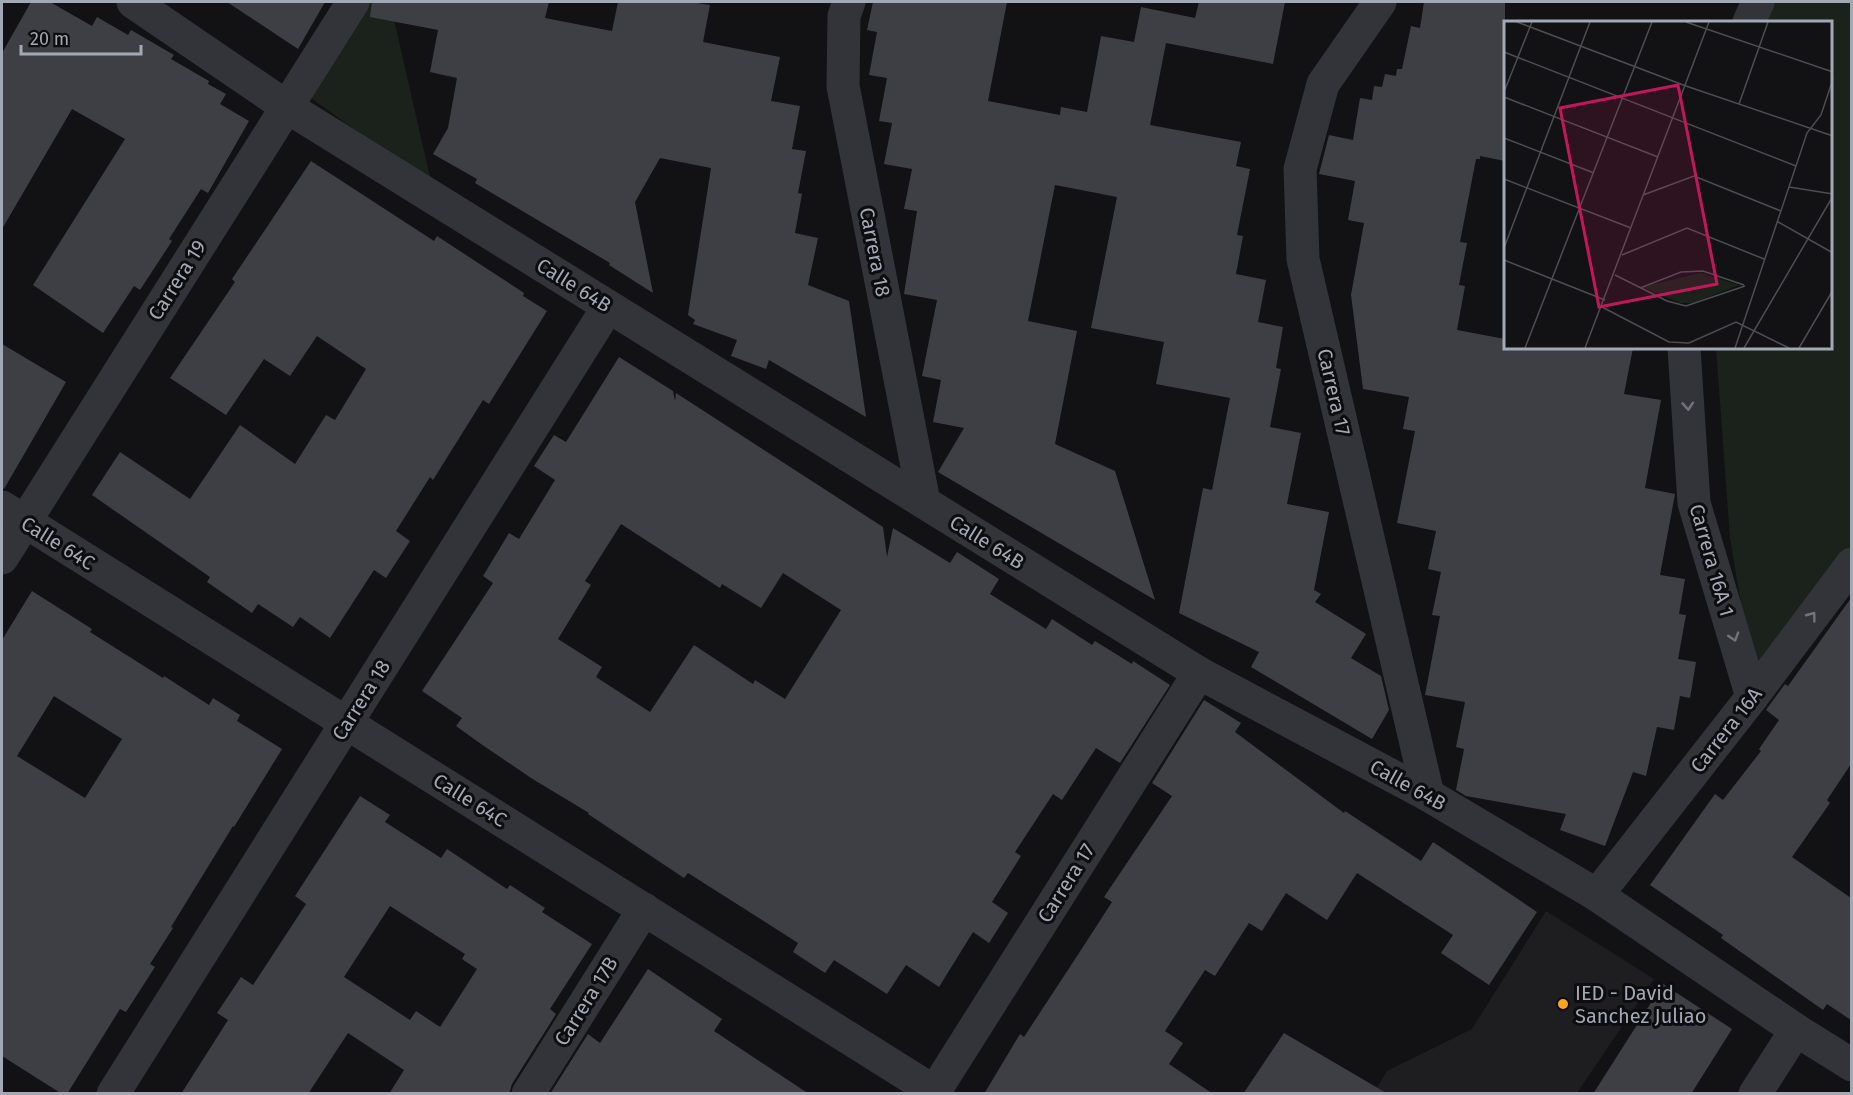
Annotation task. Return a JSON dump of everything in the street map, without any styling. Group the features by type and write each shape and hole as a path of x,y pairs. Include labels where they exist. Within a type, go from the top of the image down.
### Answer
{"street":[{"name":"Calle 64B","path":"133,2 287,106 1199,673 1428,795 1597,895 1851,1065"},
{"name":"Carrera 19","path":"2,558 13,515 287,106 353,2"},
{"name":"Carrera 18","path":"849,2 844,16 843,86 924,502"},
{"name":"Carrera 17","path":"1380,2 1323,84 1300,169 1303,259 1428,795"},
{"path":"1749,21 1758,2"},
{"name":"Carrera 18","path":"113,1094 608,307"},
{"name":"Carrera 16A 1","path":"1684,350 1694,503 1752,697"},
{"name":"Calle 64C","path":"13,515 936,1093"},
{"name":"Carrera 16A","path":"1597,895 1752,697 1851,564"},
{"name":"Carrera 17","path":"936,1093 1199,673"},
{"name":"Carrera 17B","path":"528,1094 644,909"},
{"path":"1755,1094 1796,1030"}],"shaded area":[{"path":"369,2 390,2 432,186 307,95"},
{"path":"1764,2 1851,2 1851,547 1753,675 1730,538 1716,350 1832,350 1832,21 1757,21"},
{"name":"IED - David Sanchez Juliao","path":"1546,911 1654,979 1577,1093 1373,1094 1387,1071 1472,1029"}],"building":[{"path":"31,2 50,2 92,26 97,17 128,35 131,30 174,55 171,59 209,81 208,84 226,94 220,104 249,121 208,193 201,189 169,239 172,241 140,290 134,286 103,333 33,285 125,139 72,109 2,229 2,53"},
{"path":"227,2 325,2 298,49"},
{"path":"372,2 549,2 545,18 612,31 618,2 691,2 710,5 703,42 780,57 771,101 800,106 792,149 806,151 798,193 802,194 795,233 818,238 808,285 849,301 866,417 769,360 766,369 731,356 737,340 693,324 695,320 688,315 711,168 660,158 635,202 653,293 609,265 610,263 475,183 477,179 433,154 448,128 457,78 430,72 438,30 370,17"},
{"path":"873,2 1007,2 988,101 1060,115 1061,107 1087,112 1101,36 1134,42 1141,7 1195,18 1199,2 1285,2 1273,64 1166,43 1150,125 1241,142 1236,166 1250,169 1237,235 1243,236 1236,274 1266,280 1258,322 1283,327 1276,368 1281,369 1270,427 1301,433 1287,504 1329,512 1314,590 1321,594 1315,602 1366,634 1351,658 1381,676 1389,710 1372,739 1251,667 1259,652 1179,613 1203,488 1212,490 1230,398 1156,384 1164,342 1091,328 1117,197 1055,185 1028,321 1077,331 1055,444 1115,471 1155,600 938,472 964,428 933,422 941,380 922,376 937,300 904,294 917,211 904,209 912,169 884,164 892,123 879,121 887,78 869,75 877,32 867,30"},
{"path":"1424,2 1505,2 1504,161 1480,156 1480,159 1476,159 1460,242 1467,243 1459,285 1465,286 1457,330 1504,339 1504,350 1633,350 1624,394 1661,400 1645,488 1675,494 1660,575 1685,579 1679,614 1686,615 1678,659 1696,662 1690,698 1680,696 1674,730 1657,727 1646,776 1633,772 1605,846 1560,830 1566,814 1466,796 1456,790 1464,749 1456,747 1465,702 1425,695 1440,616 1432,615 1441,572 1428,569 1436,531 1397,523 1415,431 1403,429 1409,397 1363,389 1351,295 1364,223 1348,220 1355,181 1319,174 1329,135 1353,140 1360,98 1372,100 1374,86 1382,87 1385,74 1396,76 1397,69 1402,69 1411,26 1420,28"},
{"path":"311,161 434,241 437,236 524,293 523,296 547,311 489,404 483,400 433,480 430,477 396,531 410,541 386,578 374,570 330,638 300,617 293,627 258,604 252,613 207,582 210,577 92,495 120,452 190,499 240,425 295,464 326,415 335,420 366,369 317,336 290,376 264,359 226,415 170,378 235,282 232,279"},
{"path":"2,344 66,382 4,489 2,488"},
{"path":"619,357 673,391 675,401 676,393 883,527 887,557 893,528 950,563 957,552 999,579 990,594 1046,629 1052,619 1092,645 1095,641 1132,664 1133,661 1170,685 1120,763 1096,748 1062,800 1053,794 1015,852 1021,856 992,902 1008,913 989,943 973,932 939,987 906,965 887,994 834,960 825,973 793,952 798,943 688,873 684,878 589,813 481,744 456,726 462,718 422,691 493,583 483,576 509,533 519,539 555,480 534,466 554,435 566,442","holes":["621,524 720,588 722,584 761,608 783,573 841,610 785,699 755,680 753,684 694,645 650,712 596,677 602,667 558,639 591,585 585,581"]},
{"path":"32,591 92,629 90,632 163,678 164,676 209,705 213,698 240,715 237,721 282,749 171,927 173,928 150,964 155,967 126,1012 120,1009 67,1094 62,1094 2,1056 2,640","holes":["54,696 122,739 85,798 17,756"]},
{"path":"1851,598 1851,764 1827,800 1830,803 1792,857 1851,898 1851,1020 1827,1004 1823,1010 1721,938 1723,935 1650,885 1715,794 1723,800 1761,751 1759,749 1779,720 1766,710 1785,684 1788,686"},
{"path":"1204,700 1241,723 1235,732 1344,813 1345,811 1421,861 1433,842 1537,912 1489,985 1441,953 1453,935 1357,873 1327,920 1286,893 1262,931 1249,923 1215,976 1205,970 1165,1031 1183,1043 1169,1064 1213,1094 984,1094 1020,1034 1024,1037 1112,902 1104,897 1172,796 1152,783"},
{"path":"360,796 390,815 385,822 441,858 447,849 507,889 510,885 545,908 542,912 592,944 550,1009 556,1014 512,1084 509,1094 389,1094 404,1070 348,1033 308,1094 181,1094 228,1020 217,1013 241,977 253,985 306,904 295,896","holes":["390,906 465,954 462,959 477,969 440,1027 416,1011 410,1020 344,977"]},
{"path":"648,969 722,1019 714,1031 809,1094 550,1094 588,1034 600,1043"},
{"path":"1663,984 1732,1029 1691,1094 1593,1094"},
{"path":"1284,1033 1388,1094 1243,1094"}],"place":[{"name":"IED - David Sanchez Juliao","path":"1563,1004"}]}
